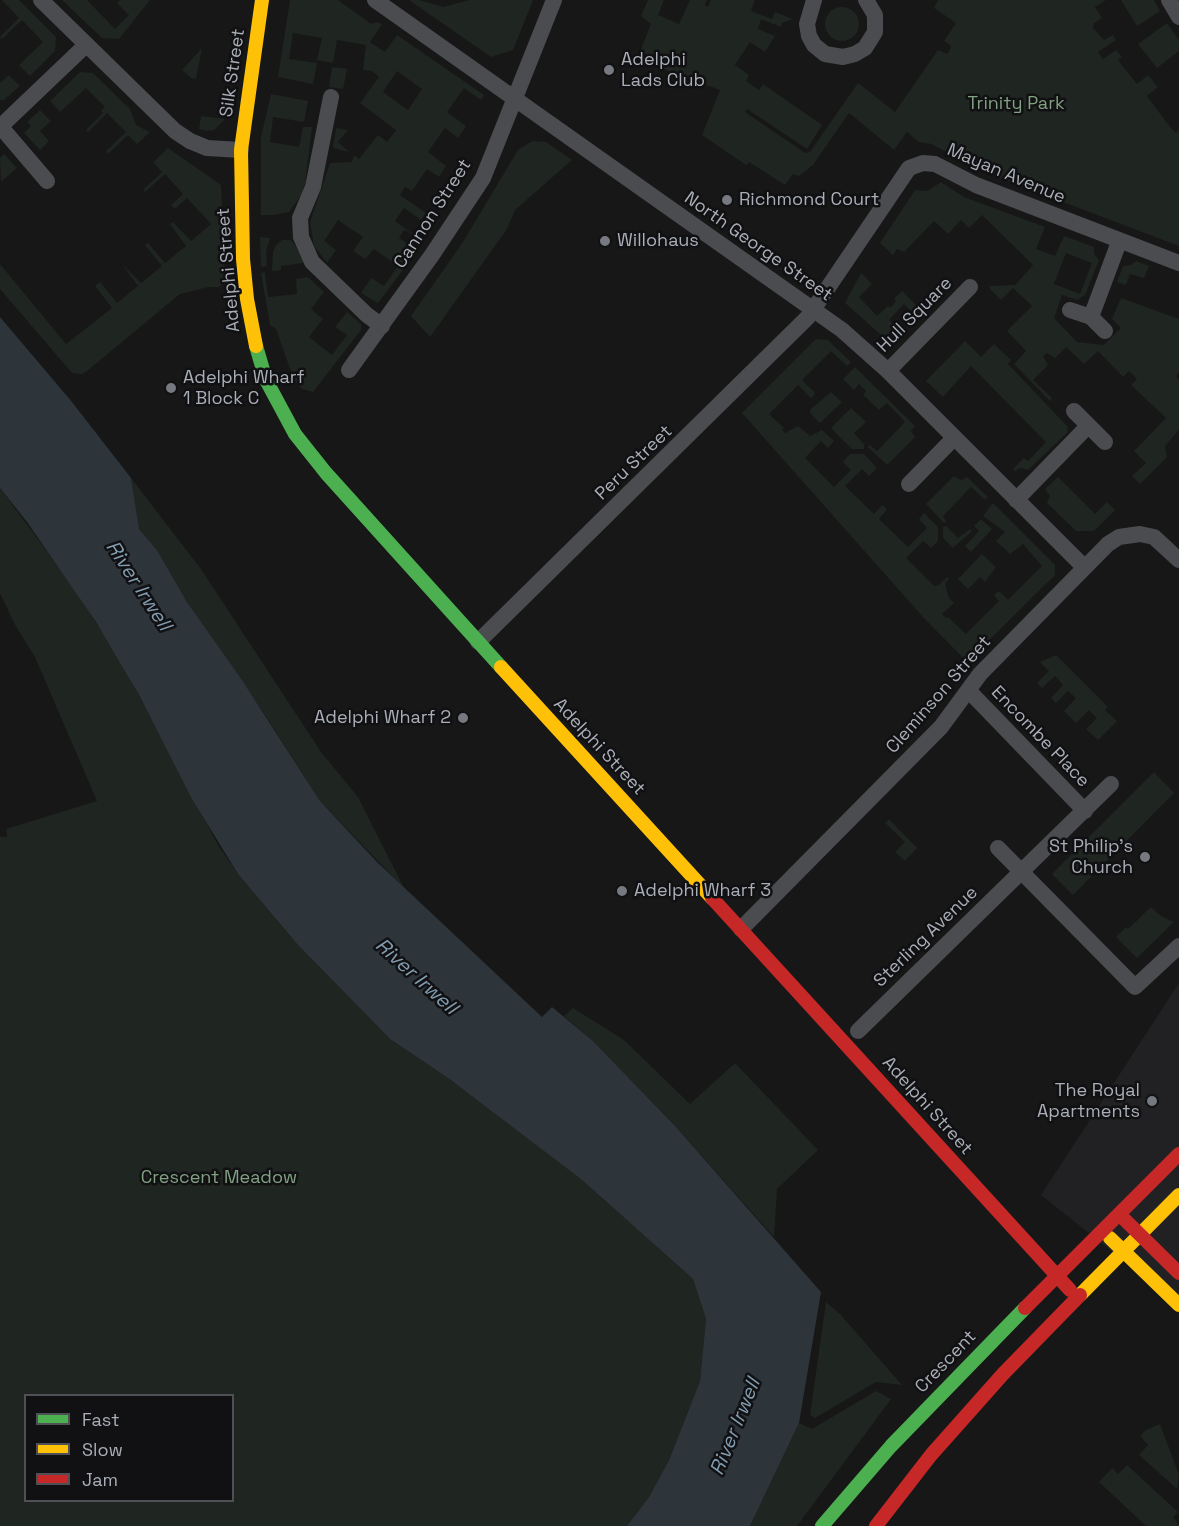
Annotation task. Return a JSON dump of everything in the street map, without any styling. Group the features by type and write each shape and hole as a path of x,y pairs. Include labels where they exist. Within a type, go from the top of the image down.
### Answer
{"main road":[{"name":"Silk Street","path":"241,150 262,0"},
{"name":"Adelphi Street","path":"241,150 241,219 251,328 266,380 308,452 478,642 1078,1298"},
{"name":"Crescent","path":"822,1526 891,1446 982,1350 1179,1154"},
{"path":"876,1526 931,1455 1019,1357 1179,1196"},
{"path":"1119,1214 1179,1272"},
{"path":"1103,1231 1179,1305"}],"street":[{"path":"41,0 175,131 190,141 207,147 241,150"},
{"name":"North George Street","path":"375,0 516,98 653,198 814,308 888,371 1084,567"},
{"name":"Cannon Street","path":"349,370 382,326 483,178 554,0"},
{"path":"814,0 807,24 812,41 825,54 843,57 865,48 875,32 875,15 866,0"},
{"path":"1169,0 1179,17"},
{"path":"47,181 0,126 86,45"},
{"path":"331,97 313,187 300,218 301,237 312,262 367,315 382,326"},
{"name":"Mayan Avenue","path":"814,308 903,174 909,168 923,163 935,164 976,186 1179,263"},
{"path":"1091,317 1119,242"},
{"name":"Hull Square","path":"888,371 970,287"},
{"name":"Peru Street","path":"478,642 713,413 814,308"},
{"path":"1070,310 1091,317 1106,331"},
{"path":"1074,411 1105,442"},
{"path":"1016,500 1088,426"},
{"path":"909,484 954,438"},
{"name":"Cleminson Street","path":"741,929 941,727 980,674 1108,544 1130,534 1154,537 1179,560"},
{"name":"Encombe Place","path":"968,690 1085,811"},
{"name":"Sterling Avenue","path":"858,1031 1111,784"},
{"path":"999,848 1135,987 1179,946"}],"shaded area":[{"path":"1179,983 1179,1305 1041,1195"}],"green space":[{"path":"2,0 19,0 56,37 55,51 30,76 19,65 43,42 22,20 2,39 0,37 19,18"},
{"path":"62,0 87,0 115,29 129,15 117,3 120,0 150,0 119,39 102,38"},
{"path":"290,0 338,0 371,24 377,22 382,24 370,42 385,52 397,35 484,95 481,100 464,88 447,112 466,126 458,138 445,128 428,152 446,166 439,177 427,169 412,191 405,187 400,195 426,213 421,220 404,208 395,221 414,235 404,230 399,238 418,250 378,303 361,293 371,278 384,286 398,266 374,249 365,259 353,251 363,237 338,220 324,241 336,250 327,263 314,246 310,222 330,163 352,162 354,155 359,159 378,135 387,142 396,130 360,103 379,77 372,71 363,70 366,45 337,40 333,63 317,60 322,38 293,33 289,59 317,63 313,84 278,77","holes":["397,71 422,89 408,110 383,92"]},
{"path":"409,0 419,0 443,7 469,0 533,0 513,50 491,57"},
{"name":"Trinity Park","path":"648,0 664,0 658,15 679,24 690,0 707,0 705,5 708,7 711,0 755,0 751,11 772,19 775,12 793,19 782,23 781,27 761,19 758,29 775,36 765,52 750,42 735,65 749,75 746,81 759,90 763,84 822,125 807,149 747,109 745,112 805,153 810,152 858,83 895,112 938,50 948,54 951,46 944,41 956,23 934,8 938,0 1106,0 1095,7 1102,18 1094,23 1093,28 1104,40 1113,35 1116,40 1098,52 1103,59 1116,50 1122,57 1118,60 1137,84 1148,75 1158,87 1147,96 1170,127 1176,133 1179,129 1179,246 992,175 931,144 919,142 907,132 894,150 849,113 813,165 799,176 793,174 785,185 749,162 746,165 702,135 720,90 637,59 651,24 641,16"},
{"path":"1121,0 1154,0 1160,11 1137,26"},
{"path":"842,7 854,12 859,24 854,36 842,41 830,36 825,24 830,12"},
{"path":"1167,23 1179,40 1179,51 1157,68 1138,44"},
{"path":"202,48 196,79 191,78 182,70"},
{"path":"332,67 347,69 343,89 329,87"},
{"path":"80,72 93,73 130,109 136,125 150,132 137,144 128,135 108,154 106,151 126,132 107,113 88,132 86,130 103,113 101,111 105,107 86,88 60,112 50,101"},
{"path":"9,75 20,86 4,100 0,100 0,83"},
{"path":"271,94 308,101 304,122 273,117 270,142 299,147 303,127 312,127 305,184 301,196 289,212 261,215 261,137"},
{"path":"40,110 51,121 40,131 49,141 40,150 24,133 31,126 27,122"},
{"path":"201,116 225,119 214,130 206,131 199,129"},
{"path":"336,128 348,130 338,142 349,152 333,148"},
{"path":"532,141 546,142 572,160 515,210 507,229 430,337 411,316 463,242 518,150"},
{"path":"168,148 221,185 225,282 218,287 208,287 180,294 87,371 82,374 72,373 0,289 0,264 66,344 112,308 95,286 97,284 100,282 117,303 138,286 122,264 141,283 162,266 145,245 148,243 165,263 186,246 170,224 173,222 191,241 211,224 187,198 175,209 171,205 183,194 165,174 145,192 143,190 162,172 153,162"},
{"path":"4,154 17,168 1,182 0,158"},
{"path":"941,182 964,197 1045,227 1036,249 1055,256 1064,236 1094,247 1094,254 1099,260 1085,295 1077,300 1062,295 1054,318 1077,342 1104,345 1121,328 1112,319 1121,298 1179,319 1179,373 1176,376 1179,380 1179,430 1165,446 1167,457 1140,484 1132,476 1146,463 1134,451 1166,418 1131,385 1137,379 1129,371 1123,377 1098,351 1084,364 1066,347 1055,358 1047,353 1043,356 1048,365 1033,380 1052,398 1050,401 1014,364 1026,351 1007,331 1032,306 1013,288 1001,300 990,289 990,286 1015,285 1033,265 982,215 969,228 961,220 948,234 934,221 904,252 897,249 893,255 880,243 915,190 927,191","holes":["1066,253 1092,263 1080,294 1054,284"]},
{"path":"260,237 270,238 266,252 267,266 261,267"},
{"path":"282,240 291,240 304,263 281,266 281,270 272,271 273,252"},
{"path":"1136,261 1149,266 1144,278 1130,274 1126,285 1117,282 1123,266 1131,265"},
{"path":"265,272 268,297 297,294 296,279 308,277 324,292 311,309 323,319 309,337 332,355 347,335 335,327 347,312 361,324 361,330 313,392 302,389 294,380 276,329 270,325 261,273"},
{"path":"861,273 872,284 859,297 877,316 888,306 890,308 896,301 894,299 902,291 921,310 920,320 904,304 889,320 904,335 898,340 889,342 845,303"},
{"path":"816,339 828,340 851,362 847,366 831,351 802,380 815,393 814,395 811,398 798,385 769,414 784,428 782,430 785,433 798,426 810,436 822,430 834,441 828,448 821,441 805,458 834,487 851,470 843,462 850,454 864,454 877,468 869,476 862,469 845,486 874,514 882,505 885,507 887,510 879,519 908,547 927,528 919,519 924,513 938,527 938,541 931,548 923,541 906,558 934,586 939,585 947,577 949,579 945,583 949,598 954,603 942,614 946,618 948,617 966,634 999,601 994,595 999,591 1008,600 1042,566 1023,544 1010,554 996,541 1005,532 983,516 993,503 1055,565 1055,575 967,662 923,617 742,413"},
{"path":"965,341 981,357 994,344 1011,360 1008,364 1068,427 1067,433 1028,470 1020,468 1015,471 1013,469 1024,458 1028,461 1046,442 971,366 943,397 926,381"},
{"path":"855,367 915,426 911,431 915,437 887,465 868,447 870,445 877,451 905,422 887,403 879,410 863,395 866,391 859,384 854,390 843,379"},
{"path":"831,392 842,402 820,423 810,413 811,409"},
{"path":"851,408 866,422 854,433 864,444 864,449 852,449 831,428"},
{"path":"954,476 961,480 967,477 988,497 985,500 971,487 943,516 946,521 944,523 926,504"},
{"path":"1058,477 1095,514 1107,502 1115,510 1094,531 1076,531 1047,503 1050,496 1045,489"},
{"path":"131,478 201,569 321,752 358,797 404,888 320,801 264,713 187,602 157,550 138,528"},
{"name":"Crescent Meadow","path":"0,488 73,587 120,660 218,845 238,874 298,945 390,1039 448,1078 582,1180 693,1279 706,1319 700,1381 669,1460 649,1497 627,1526 0,1526 0,837 7,837 6,829 97,801 35,657 15,625 0,593"},
{"path":"981,519 992,529 971,552 965,546 979,531 974,526"},
{"path":"946,526 958,538 970,529 972,531 953,548 943,538 943,527"},
{"path":"982,554 996,567 985,582 980,577 968,589 958,579"},
{"path":"1056,655 1108,707 1105,710 1117,721 1098,740 1086,729 1097,718 1089,710 1076,723 1064,711 1076,698 1068,691 1056,703 1051,698 1063,685 1055,676 1042,688 1037,683 1049,671 1040,662"},
{"path":"1154,772 1174,793 1073,895 1052,874"},
{"path":"889,819 917,848 905,861 895,852 905,842 885,823"},
{"path":"1151,907 1161,916 1174,922 1137,958 1116,937"},
{"path":"573,1008 624,1040 690,1104 735,1063 818,1150 777,1189 774,1237 676,1127 593,1041 564,1016"},
{"path":"826,1302 841,1315 902,1385 876,1382 815,1418 810,1415"},
{"path":"876,1391 891,1399 797,1526 750,1526 799,1423 812,1429"},
{"path":"1160,1424 1179,1475 1177,1489 1139,1455 1148,1445 1140,1436 1146,1430"},
{"path":"1127,1465 1178,1512 1173,1517 1179,1526 1146,1526 1099,1482 1112,1468 1118,1474"}],"water":[{"name":"River Irwell","path":"0,317 72,402 131,478 139,529 157,550 187,602 242,680 320,801 377,862 542,1017 552,1007 593,1041 676,1127 821,1292 799,1423 750,1526 627,1526 649,1497 669,1460 700,1381 706,1319 693,1279 582,1180 448,1078 390,1039 298,945 238,874 192,799 139,695 96,622 27,522 0,488"}],"traffic: fast":[{"path":"256,346 266,380 295,434 326,473 501,667"},
{"path":"822,1526 891,1446 1025,1308"}],"traffic: slow":[{"path":"256,346 247,299 243,259 241,150 262,0"},
{"path":"501,667 712,898"},
{"path":"1080,1295 1179,1195"},
{"path":"1110,1238 1179,1305"}],"traffic: jam":[{"path":"712,898 1070,1290"},
{"path":"1025,1308 1179,1154"},
{"path":"1124,1219 1179,1273"},
{"path":"876,1526 931,1455 1003,1374 1080,1295"}],"place":[{"name":"Adelphi Lads Club","path":"609,70"},
{"name":"Richmond Court","path":"727,200"},
{"name":"Willohaus","path":"605,241"},
{"name":"Adelphi Wharf 1 Block C","path":"171,388"},
{"name":"Adelphi Wharf 2","path":"463,718"},
{"name":"St Philip's Church","path":"1145,857"},
{"name":"Adelphi Wharf 3","path":"622,891"},
{"name":"The Royal Apartments","path":"1152,1101"}]}
